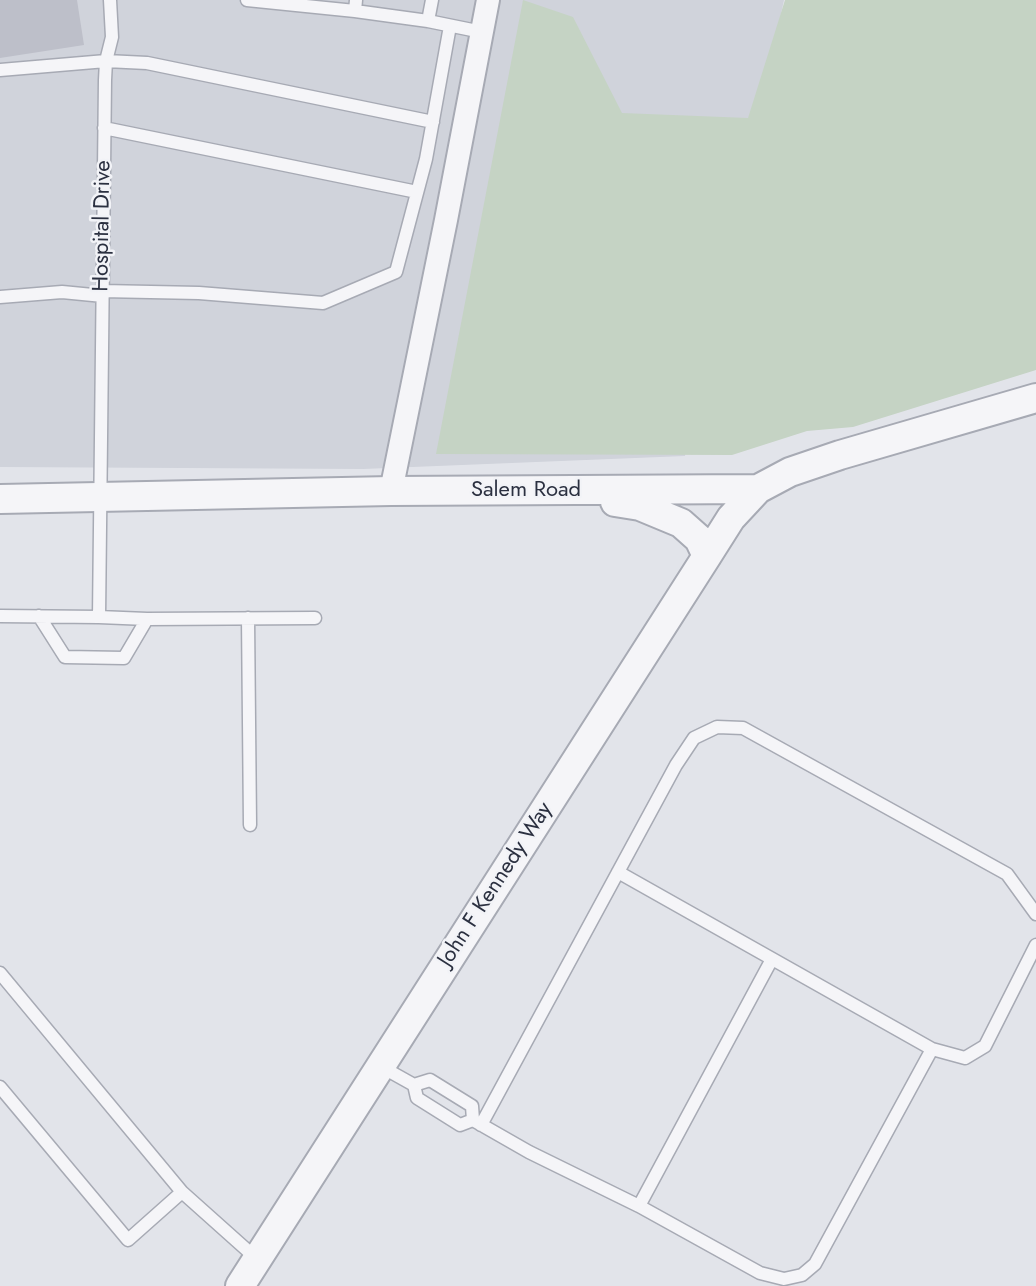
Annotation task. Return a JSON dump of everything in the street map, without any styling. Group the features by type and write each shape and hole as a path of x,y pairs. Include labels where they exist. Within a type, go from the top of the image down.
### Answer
{"street":[{"path":"391,491 488,0"},
{"name":"Salem Road","path":"0,499 391,491 758,489 789,472 1036,398"},
{"name":"John F Kennedy Way","path":"240,1286 706,556 731,518 758,489"},
{"path":"545,491 640,506 681,523 699,539 706,556"}],"lane":[{"name":"Hospital Drive","path":"99,617 104,128 106,61 112,37 110,0"},
{"path":"247,0 356,5 482,32"},
{"path":"428,21 432,0"},
{"path":"0,297 62,292 199,293 322,303 396,272 433,122 450,26"},
{"path":"0,70 106,61 147,63 433,122"},
{"path":"104,128 417,192"},
{"path":"0,616 147,619 315,618"},
{"path":"39,616 65,657 124,658 147,619"},
{"path":"248,618 250,825"},
{"path":"477,1122 676,765 694,738 717,727 743,728 1007,874 1036,914"},
{"path":"618,872 932,1049 965,1058 986,1046 1036,945"},
{"path":"639,1206 772,959"},
{"path":"0,973 182,1192 257,1259"},
{"path":"414,1085 417,1098 460,1125 477,1122 529,1152 639,1206 760,1273 784,1279 802,1275 815,1264 932,1049"},
{"path":"380,1066 414,1085 430,1080 472,1106 477,1122"},
{"path":"0,1087 128,1240 182,1192"}],"shaded area":[{"path":"0,0 784,0 685,456 363,469 0,467"}],"green space":[{"path":"523,0 573,17 622,113 748,118 785,0 1036,0 1036,370 853,427 807,431 732,455 436,454"}],"building":[{"path":"0,0 77,0 84,45 0,58"}]}
